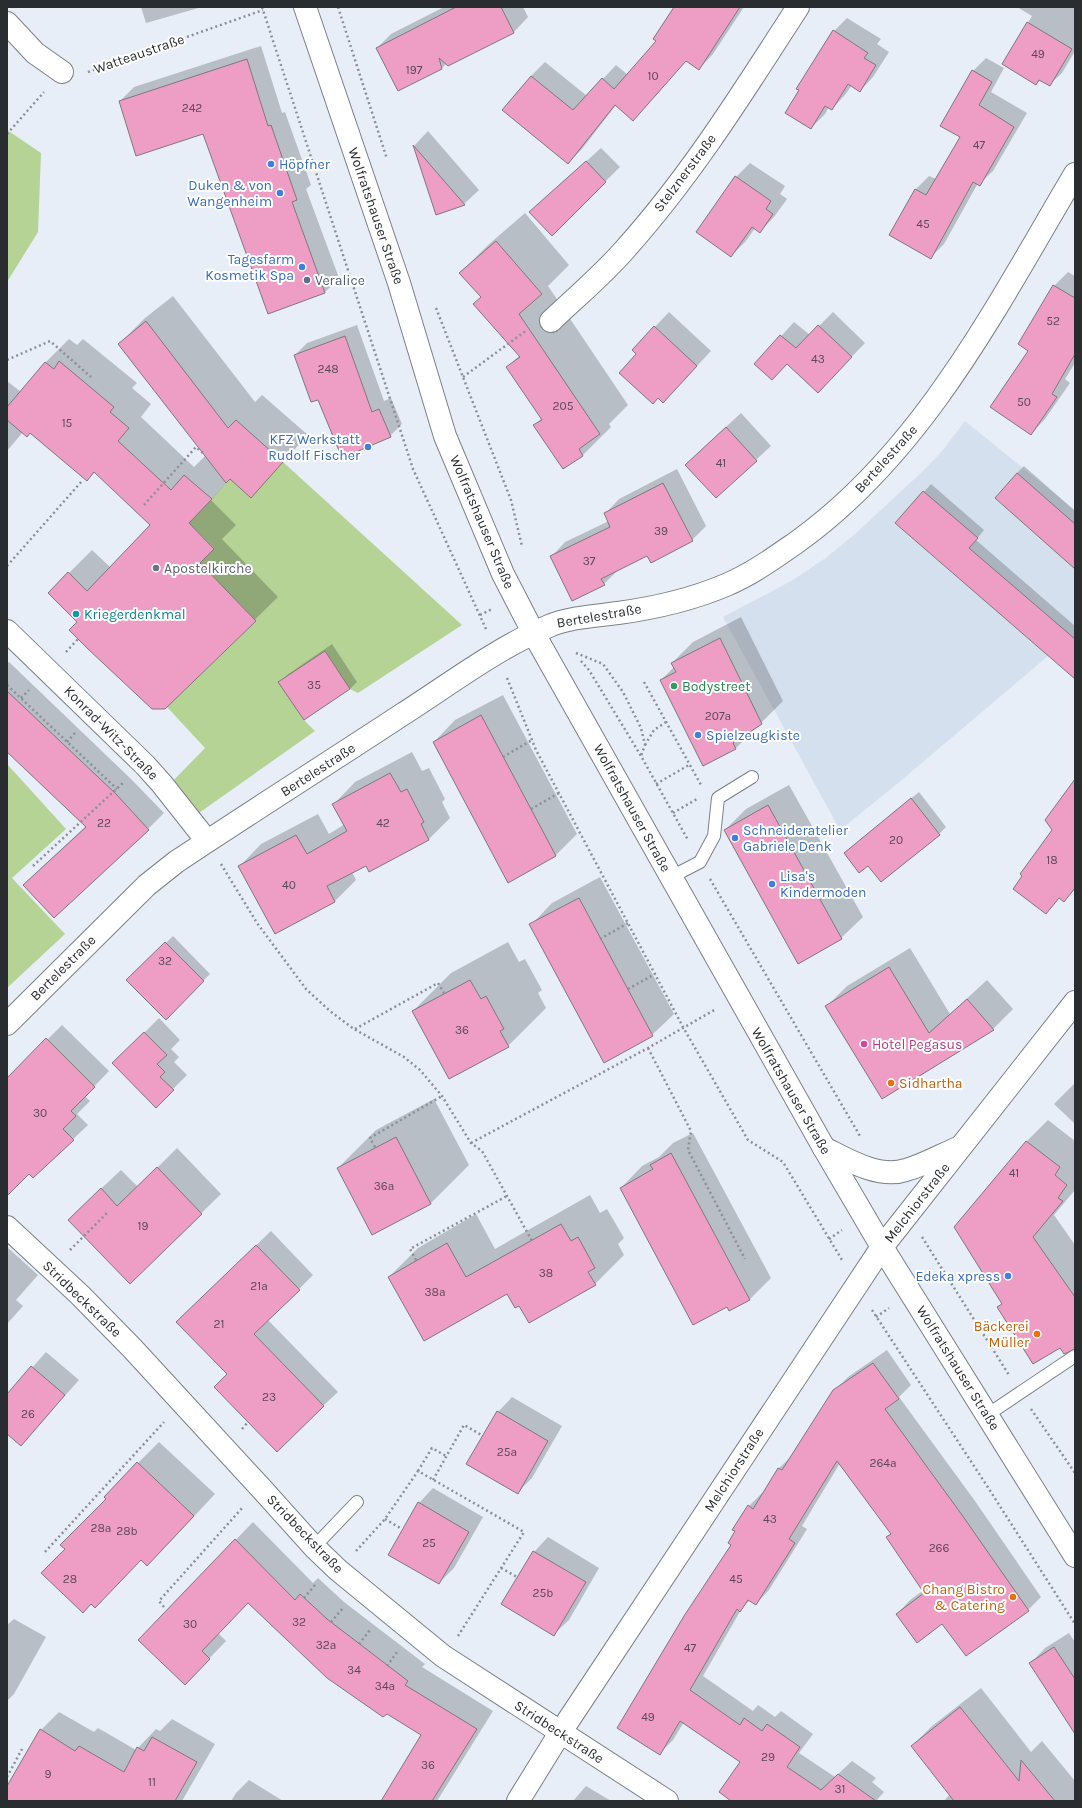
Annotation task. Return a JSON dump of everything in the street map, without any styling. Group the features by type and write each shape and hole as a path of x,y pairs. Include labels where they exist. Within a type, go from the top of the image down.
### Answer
{"street":[{"name":"Wolfratshauser Straße","path":"304,7 399,283 445,436 503,574 534,634 824,1148 882,1247 1075,1556"},
{"name":"Stelznerstraße","path":"550,321 626,248 674,191 735,105 798,7"},
{"path":"7,23 35,52 62,72"},
{"name":"Bertelestraße","path":"7,1024 146,885 176,862 497,653 558,623 622,613 682,600 726,585 766,564 809,533 844,504 879,470 951,380 1075,174"},
{"name":"Konrad-Witz-Straße","path":"7,631 145,765 207,841"},
{"name":"Melchiorstraße","path":"518,1801 560,1733 856,1284 882,1247 1075,1002"},
{"name":"Melchiorstraße","path":"824,1148 856,1163 883,1172 905,1171 961,1146"},
{"name":"Stridbeckstraße","path":"7,1227 132,1348 314,1548 338,1570 443,1656 667,1801"}],"lane":[{"path":"672,877 700,862 714,836 718,798 752,777"},
{"path":"987,1415 1075,1356"},
{"path":"314,1548 357,1502"}],"path":[{"path":"338,7 389,166"},
{"path":"262,9 413,469 497,653 532,740 683,1027 748,1140 782,1162 856,1284"},
{"name":"Watteaustraße","path":"62,72 89,72 262,9"},
{"path":"7,134 62,72"},
{"path":"435,306 511,500 519,531"},
{"path":"463,377 535,324 550,321"},
{"path":"7,360 50,341 90,378"},
{"path":"144,505 196,447 204,454"},
{"path":"7,566 82,481"},
{"path":"645,745 641,728 632,708 623,692 603,664 574,652 589,670 641,756 787,1014 883,1172"},
{"path":"644,682 702,788"},
{"path":"7,685 116,788"},
{"path":"641,756 645,745 654,730 666,722"},
{"path":"503,757 532,740"},
{"path":"34,866 116,788 145,765"},
{"path":"656,784 689,765"},
{"path":"531,809 559,793"},
{"path":"673,813 698,797"},
{"path":"207,841 257,923 306,989 330,1012 354,1029 404,1057 420,1070 442,1096 471,1143 482,1151 532,1241"},
{"path":"600,939 628,923"},
{"path":"628,989 655,974"},
{"path":"354,1029 438,983 444,993"},
{"path":"471,1143 648,1048 737,996"},
{"path":"648,1048 691,1131 688,1150 745,1259"},
{"path":"375,1147 370,1138 442,1096"},
{"path":"416,1260 410,1249 507,1196"},
{"path":"51,1268 107,1213"},
{"path":"908,1214 1020,1393 1075,1473"},
{"path":"876,1317 989,1489 1075,1624"},
{"path":"45,1552 182,1403"},
{"path":"433,1480 464,1425 483,1436"},
{"path":"338,1570 385,1519 432,1448 446,1456"},
{"path":"418,1471 524,1532 456,1640 443,1656"},
{"path":"164,1607 159,1601 260,1487"},
{"path":"385,1519 402,1529"},
{"path":"501,1568 518,1577"},
{"path":"7,1776 22,1750"}],"shaded area":[{"path":"965,421 1075,510 1075,663 1067,672 1048,656 897,784 840,830 723,617 793,580 827,557 855,534 924,470 943,450"}],"green space":[{"path":"7,130 41,153 38,232 7,282"},
{"path":"283,462 462,625 358,693 350,689 325,651 279,681 304,720 315,731 196,815 171,783 205,748 167,707 256,621 200,563 214,548 189,523 230,479 251,497"},
{"path":"7,764 66,829 12,878 65,934 7,988"}],"building":[{"path":"456,7 501,7 514,33 448,66 439,58 442,69 398,91 376,48"},
{"path":"674,7 740,7 699,70 686,61 633,121 615,105 568,164 502,110 531,76 573,110 602,78 614,89 656,41 653,39"},
{"path":"1027,22 1072,49 1050,86 1039,80 1036,85 1002,64"},
{"path":"833,30 868,53 864,58 876,65 860,92 848,84 832,110 825,106 811,129 785,113 799,90 796,89"},
{"path":"247,59 268,126 271,125 297,200 292,202 325,293 268,314 203,134 136,156 119,101"},
{"path":"972,70 992,82 979,105 1014,127 980,186 973,182 931,259 889,235 915,189 926,195 960,137 940,126"},
{"path":"413,145 465,205 436,215"},
{"path":"586,161 606,182 552,236 529,212"},
{"path":"735,176 771,201 766,209 773,214 760,233 752,227 731,257 696,232"},
{"path":"496,241 542,294 519,314 600,434 579,449 583,456 563,469 533,425 542,420 506,367 520,357 473,304 481,297 459,273"},
{"path":"1053,285 1075,298 1075,354 1052,394 1057,397 1031,435 990,407 1028,351 1018,344"},
{"path":"146,321 228,428 236,420 283,462 251,498 230,479 226,483 118,344"},
{"path":"818,325 852,357 818,393 787,364 772,380 754,364 780,335 796,348"},
{"path":"654,326 697,366 663,403 658,398 653,404 619,373 636,354 632,350"},
{"path":"345,336 372,412 379,409 391,437 342,458 318,400 311,402 294,355"},
{"name":"Apostelkirche","path":"59,361 114,407 110,412 129,428 118,441 171,490 184,475 212,499 189,523 214,549 200,563 256,621 165,709 152,709 88,649 69,630 77,622 48,593 68,572 87,591 150,525 94,472 87,481 30,433 27,437 7,420 7,407 45,362 54,369"},
{"path":"726,427 757,461 716,498 685,465"},
{"path":"1017,473 1075,524 1075,569 995,498"},
{"path":"663,483 693,541 651,563 647,556 601,579 605,585 572,601 550,556 610,527 604,513"},
{"path":"923,491 978,538 969,548 1075,639 1075,679 895,523"},
{"path":"720,638 762,724 733,743 736,749 703,766 660,680 676,672 671,663"},
{"path":"325,651 350,689 304,720 278,682"},
{"path":"7,691 116,794 149,830 54,918 23,885 86,827 7,752"},
{"path":"481,715 556,856 508,883 433,742"},
{"path":"390,773 401,792 407,789 424,822 421,824 429,840 369,872 366,866 327,886 335,902 275,934 238,866 296,835 307,854 347,831 332,804"},
{"path":"1075,779 1075,888 1064,902 1059,898 1046,914 1013,889 1022,876 1020,874 1052,830 1045,820"},
{"path":"911,798 940,835 881,882 868,866 859,873 844,853"},
{"path":"768,805 842,939 798,964 724,830"},
{"path":"579,898 653,1036 604,1063 529,924"},
{"path":"165,942 204,981 166,1020 126,980"},
{"path":"889,967 929,1033 967,999 994,1030 882,1099 825,1006"},
{"path":"470,980 481,999 486,996 504,1029 500,1031 509,1047 449,1079 412,1011"},
{"path":"144,1032 167,1055 157,1064 165,1072 160,1077 174,1090 156,1108 112,1063"},
{"path":"46,1038 95,1087 71,1111 76,1116 63,1129 74,1140 33,1178 29,1174 7,1196 7,1078"},
{"path":"396,1137 431,1204 372,1235 337,1168"},
{"path":"1026,1141 1060,1167 1055,1175 1067,1185 1058,1198 1063,1201 1033,1237 1075,1297 1075,1349 1064,1354 1060,1348 1033,1364 997,1307 1002,1304 954,1227"},
{"path":"671,1153 750,1300 729,1311 727,1307 693,1325 620,1188 653,1169 650,1165"},
{"path":"157,1167 202,1214 130,1284 68,1220 101,1188 117,1206"},
{"path":"561,1224 571,1241 578,1237 595,1268 588,1272 596,1285 529,1323 519,1306 515,1308 507,1294 424,1341 388,1277 447,1243 466,1277"},
{"path":"256,1245 300,1290 254,1334 324,1406 277,1452 214,1387 227,1374 176,1322"},
{"path":"873,1363 899,1399 885,1409 1029,1611 966,1656 942,1624 917,1643 896,1614 924,1593 886,1537 891,1534 837,1461 789,1539 795,1543 756,1605 748,1600 740,1612 737,1609 690,1690 740,1725 744,1718 762,1731 767,1724 800,1747 787,1767 821,1790 838,1774 876,1801 731,1801 719,1792 740,1762 680,1721 660,1755 617,1728 684,1616 731,1545 728,1543 735,1531 732,1530 748,1505 753,1509 778,1468 782,1470 833,1390"},
{"path":"31,1366 65,1395 21,1446 7,1434 7,1394"},
{"path":"497,1411 548,1441 518,1494 466,1464"},
{"path":"137,1462 194,1516 147,1566 141,1560 95,1608 91,1604 83,1613 41,1573 65,1549 60,1545 106,1499 104,1497"},
{"path":"418,1502 469,1532 439,1584 388,1555"},
{"path":"235,1539 295,1600 300,1594 327,1619 408,1681 405,1685 477,1729 432,1801 381,1801 421,1735 387,1714 383,1717 327,1678 248,1603 202,1651 210,1659 185,1685 138,1640"},
{"path":"533,1551 586,1582 554,1636 501,1604"},
{"path":"1054,1647 1075,1679 1075,1734 1029,1663"},
{"path":"960,1707 1019,1781 1021,1760 1055,1801 954,1801 911,1746"},
{"path":"40,1729 75,1751 79,1746 124,1772 137,1747 144,1751 152,1737 197,1762 175,1801 7,1801 7,1786"}],"place":[{"name":"Höpfner","path":"271,164"},
{"name":"Duken & von Wangenheim","path":"280,193"},
{"name":"Tagesfarm Kosmetik Spa","path":"302,267"},
{"name":"Veralice","path":"307,280"},
{"name":"KFZ Werkstatt Rudolf Fischer","path":"368,447"},
{"name":"Apostelkirche","path":"156,568"},
{"name":"Kriegerdenkmal","path":"76,614"},
{"name":"Bodystreet","path":"674,686"},
{"name":"Spielzeugkiste","path":"698,735"},
{"name":"Schneideratelier Gabriele Denk","path":"735,838"},
{"name":"Lisa's Kindermoden","path":"772,884"},
{"name":"Hotel Pegasus","path":"864,1044"},
{"name":"Sidhartha","path":"891,1083"},
{"name":"Edeka xpress","path":"1008,1276"},
{"name":"Bäckerei Müller","path":"1037,1334"},
{"name":"Chang Bistro & Catering","path":"1013,1597"}]}
